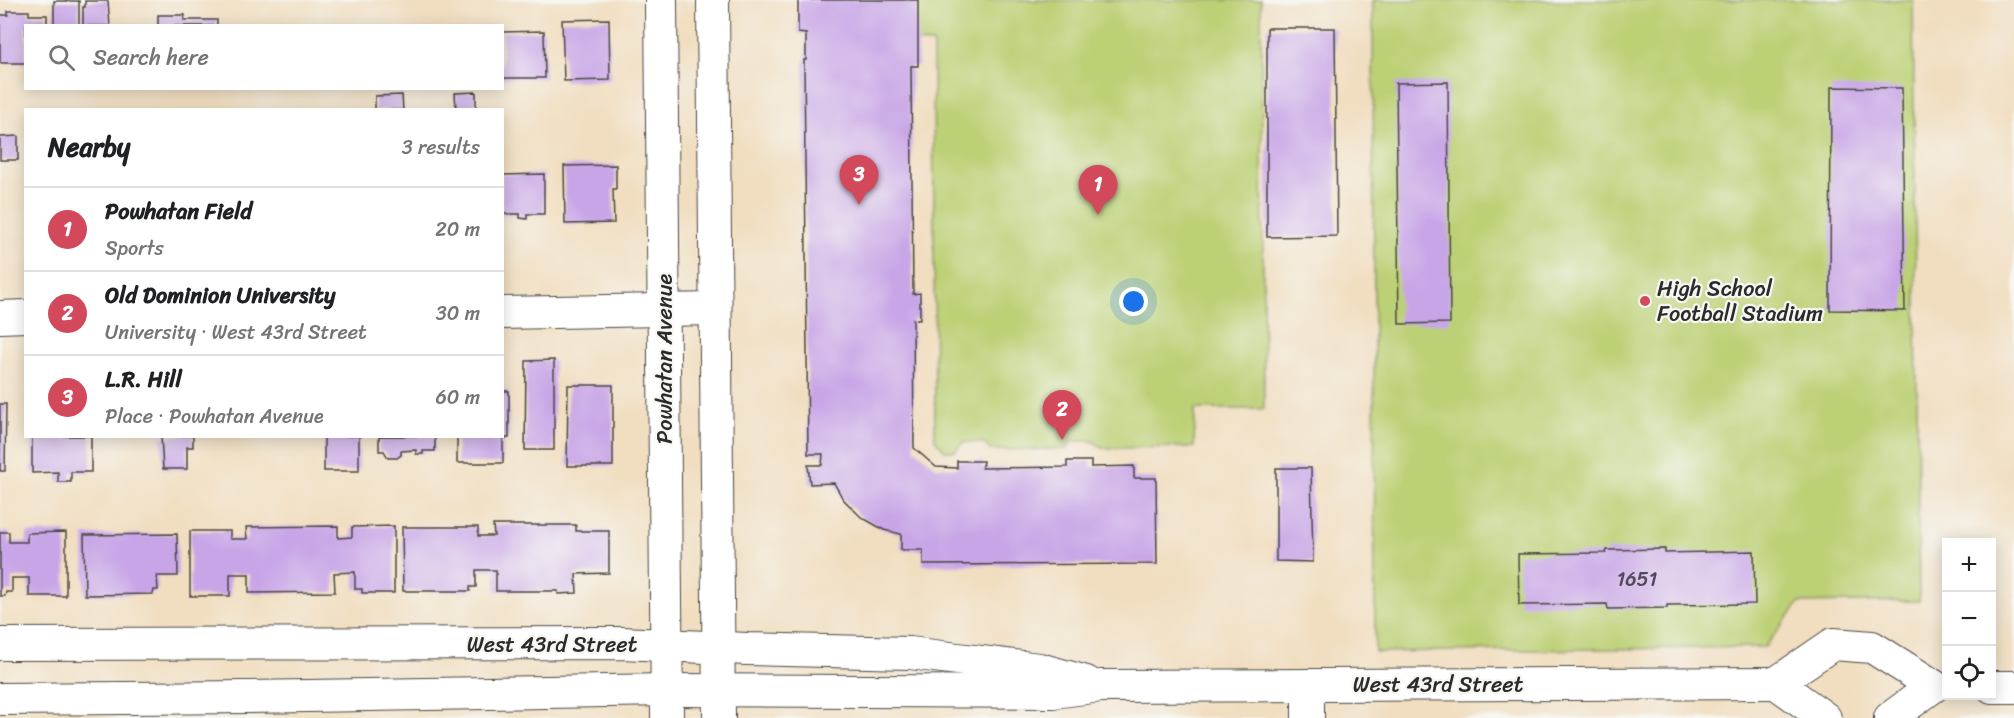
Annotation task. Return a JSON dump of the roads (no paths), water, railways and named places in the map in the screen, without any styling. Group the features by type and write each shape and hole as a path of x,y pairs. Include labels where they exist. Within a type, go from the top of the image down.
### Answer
{"street":[{"name":"Powhatan Avenue","path":"661,0 667,704"},
{"path":"713,0 719,704"},
{"path":"504,313 715,309"},
{"path":"0,317 24,316"},
{"name":"West 43rd Street","path":"0,644 622,643 910,653 1039,669 1101,686"},
{"path":"1826,718 1776,683 1833,644 1872,647 1940,686 1890,718"},
{"name":"West 43rd Street","path":"0,699 248,697 719,704 1053,692 1101,686 1776,683"},
{"path":"1308,685 1308,718"},
{"path":"1996,687 2014,687"}],"place":[{"name":"L.R. Hill","path":"859,205"},
{"name":"Powhatan Field","path":"1098,215"},
{"name":"High School Football Stadium","path":"1645,301"},
{"name":"Old Dominion University","path":"1062,440"}]}
